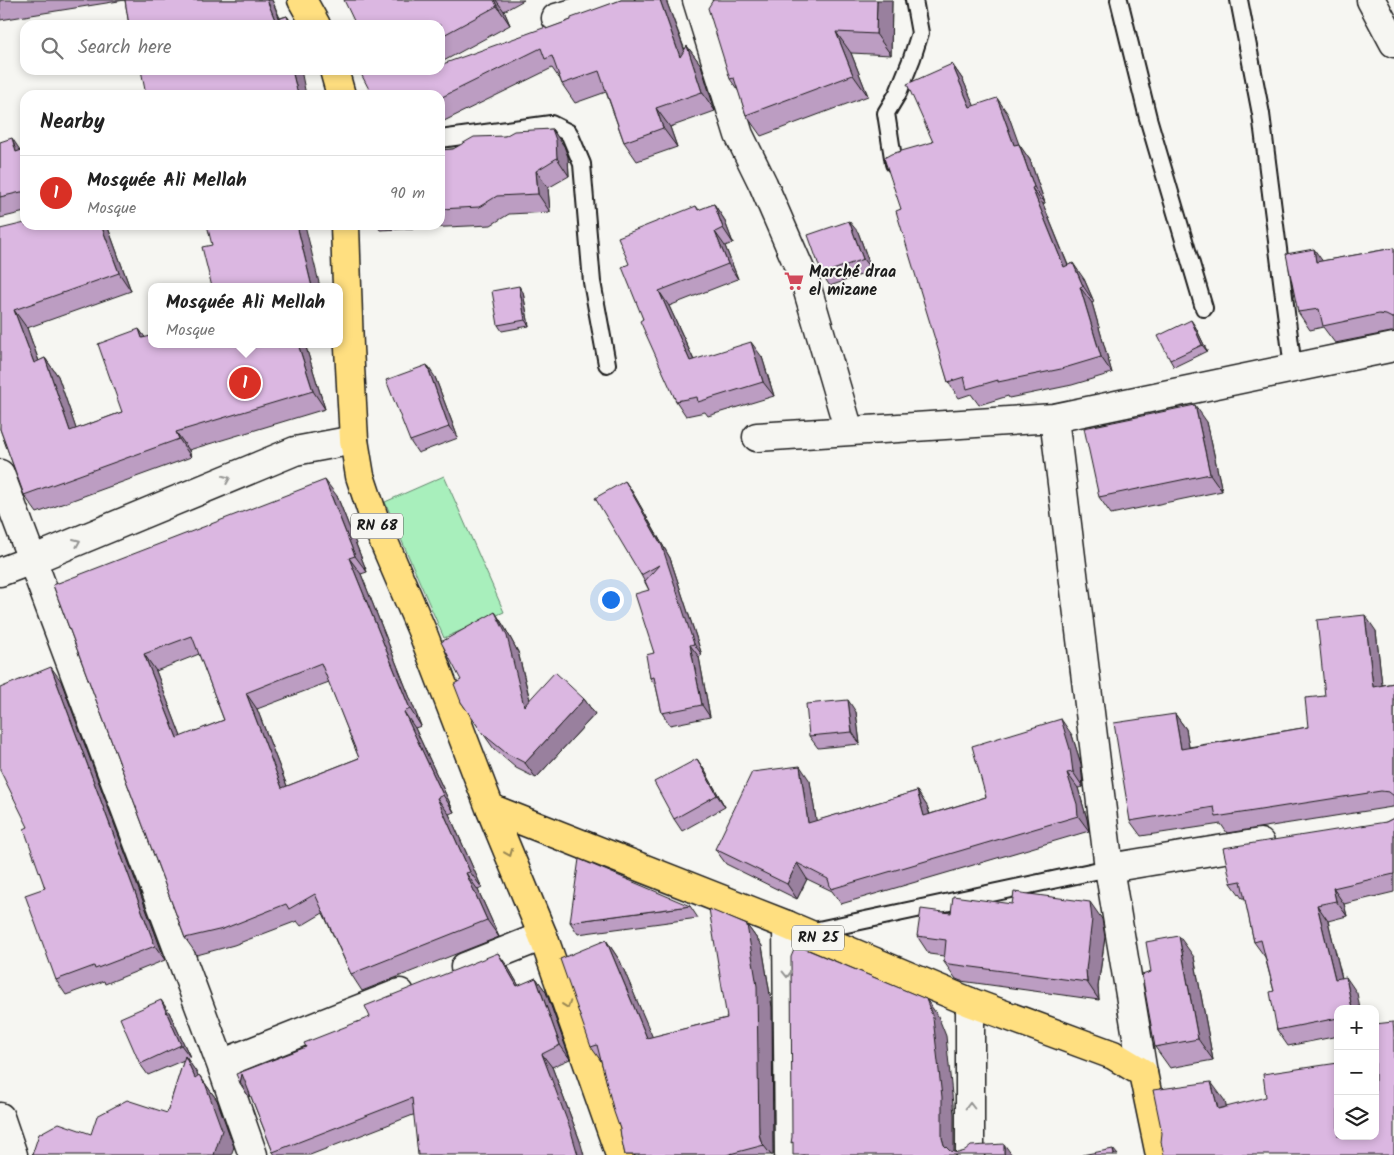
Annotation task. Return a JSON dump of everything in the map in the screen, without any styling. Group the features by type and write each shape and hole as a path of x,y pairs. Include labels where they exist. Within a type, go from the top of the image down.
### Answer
{"main road":[{"path":"302,0 313,20"},
{"path":"335,75 339,90"},
{"name":"RN 68","path":"345,230 348,348 354,440 360,476 375,522 422,631 490,808"},
{"path":"490,808 543,936 620,1155"},
{"name":"RN 25","path":"490,808 795,929 970,1002 1112,1055 1143,1073"},
{"path":"1143,1073 1160,1155"}],"street":[{"path":"556,18 620,0"},
{"path":"697,0 739,135 763,184 805,281 849,431"},
{"path":"1371,0 1394,44"},
{"path":"757,437 1054,418 1394,348"},
{"path":"1054,418 1109,868 1143,1073"},
{"path":"0,572 294,451 354,440"},
{"path":"0,474 221,1064 253,1155"},
{"path":"1109,868 1286,839"},
{"path":"789,1155 795,929"},
{"path":"221,1064 543,936"},
{"path":"970,1002 970,1155"},
{"path":"0,1117 13,1155"}],"lane":[{"path":"894,164 886,113 898,93 920,33 914,0"},
{"path":"1119,0 1148,118 1204,308"},
{"path":"1239,0 1261,114 1293,368"},
{"path":"445,137 550,124 569,133 582,164 592,282 608,364"},
{"path":"795,929 1109,868"}],"green space":[{"path":"444,476 504,612 444,638 385,502"}],"building":[{"path":"125,0 267,0 275,20 128,20"},
{"path":"344,0 494,0 497,6 445,34 445,20 354,20"},
{"path":"621,0 660,0 680,57 687,46 702,92 656,108 663,128 624,142 599,71 562,84 552,56 545,59 541,48 445,96 445,90 369,90 362,75 445,75 445,63 546,27 546,29 571,20 571,18"},
{"path":"713,0 877,0 876,34 836,32 853,75 746,115 734,78 730,79 708,8"},
{"path":"287,16 288,20 275,20"},
{"path":"952,64 970,107 997,98 1014,145 1019,144 1034,187 1032,188 1064,267 1073,263 1083,286 1080,287 1101,357 1061,369 998,382 998,380 967,389 964,377 948,382 896,211 901,209 884,158 891,154 933,142 907,84"},
{"path":"142,75 293,75 297,90 145,90"},
{"path":"552,129 556,140 557,158 536,171 538,194 497,196 479,207 445,209 445,150 453,149 474,137 505,136 514,131"},
{"path":"12,138 16,152 20,151 20,192 0,197 0,142"},
{"path":"714,204 723,228 715,232 728,264 659,291 690,361 751,342 763,382 698,402 697,397 676,401 640,321 643,319 622,267 629,264 618,237 696,206 698,210"},
{"path":"849,221 863,259 822,274 808,235"},
{"path":"20,224 20,230 103,230 119,273 14,310 34,363 45,358 70,431 122,412 98,344 139,329 142,338 148,337 148,348 299,348 313,391 176,432 179,439 24,495 0,429 0,229"},
{"path":"208,230 298,230 311,283 211,283 202,247 212,245"},
{"path":"1394,248 1394,318 1379,314 1323,326 1319,309 1298,312 1286,254 1314,249 1316,262"},
{"path":"519,286 525,320 498,325 492,291"},
{"path":"1191,320 1202,345 1170,360 1158,336"},
{"path":"427,365 449,427 410,441 386,380"},
{"path":"1195,405 1210,474 1099,497 1084,428"},
{"path":"325,480 355,556 349,558 410,709 404,712 443,795 437,798 470,872 466,873 487,920 351,974 315,894 289,909 286,904 223,929 185,938 53,585","holes":["192,636 224,720 177,738 144,654","321,663 359,758 282,788 246,693"]},
{"path":"625,481 662,546 694,644 690,645 702,705 662,713 654,677 650,678 646,655 654,653 635,594 649,590 645,581 659,565 641,575 595,498"},
{"path":"495,612 507,636 524,706 555,672 584,699 525,763 506,753 483,734 461,702 454,684 461,680 441,642"},
{"path":"1365,615 1373,687 1394,683 1394,796 1389,792 1381,791 1216,817 1214,807 1130,821 1114,723 1175,714 1181,749 1308,727 1305,698 1325,696 1317,620"},
{"path":"51,667 155,946 95,969 94,966 56,980 25,895 45,888 24,829 28,827 0,770 0,688"},
{"path":"848,700 852,732 809,736 806,704"},
{"path":"1061,719 1070,749 1073,772 1067,773 1077,804 1078,816 831,889 828,879 797,863 787,884 715,849 752,772 800,766 808,823 917,791 924,816 986,797 972,746"},
{"path":"697,759 717,795 674,819 654,782"},
{"path":"1394,817 1394,874 1333,888 1336,901 1317,905 1335,979 1346,977 1351,1005 1334,1005 1334,1019 1277,1030 1270,992 1274,991 1261,940 1254,942 1241,881 1231,883 1223,848 1386,822"},
{"path":"579,859 690,906 570,922"},
{"path":"1014,892 1090,902 1092,919 1086,970 1087,982 949,964 944,962 946,940 917,936 921,909 951,913 953,896 1012,904"},
{"path":"709,909 747,925 757,986 759,1134 764,1145 726,1155 625,1155 620,1129 597,1045 591,1047 560,959 606,940 647,1038 727,1018"},
{"path":"1179,936 1198,1039 1155,1047 1142,975 1151,972 1146,942"},
{"path":"796,945 926,999 933,1018 942,1097 942,1138 944,1145 950,1151 958,1153 965,1151 971,1146 1004,1144 1004,1155 793,1155 793,1142 791,1143 791,957"},
{"path":"498,953 517,986 536,978 560,1045 542,1054 570,1128 578,1155 418,1155 412,1098 273,1152 242,1074 240,1083 236,1074 306,1047 304,1043 370,1017 365,1006"},
{"path":"161,1000 181,1045 140,1064 120,1018"},
{"path":"1393,1022 1394,1155 1164,1155 1161,1142 1162,1133 1153,1090 1211,1082 1218,1109 1266,1097 1263,1074 1334,1064 1334,1140 1379,1140 1379,1024"},
{"path":"185,1056 195,1078 199,1075 205,1083 222,1130 214,1155 32,1155 39,1134 59,1123 91,1134 97,1116 127,1100 167,1113"},
{"path":"1113,1149 1114,1155 1082,1155"}],"place":[{"name":"Marché draa el mizane","path":"794,281"},
{"name":"Mosquée Ali Mellah","path":"245,383"}]}
